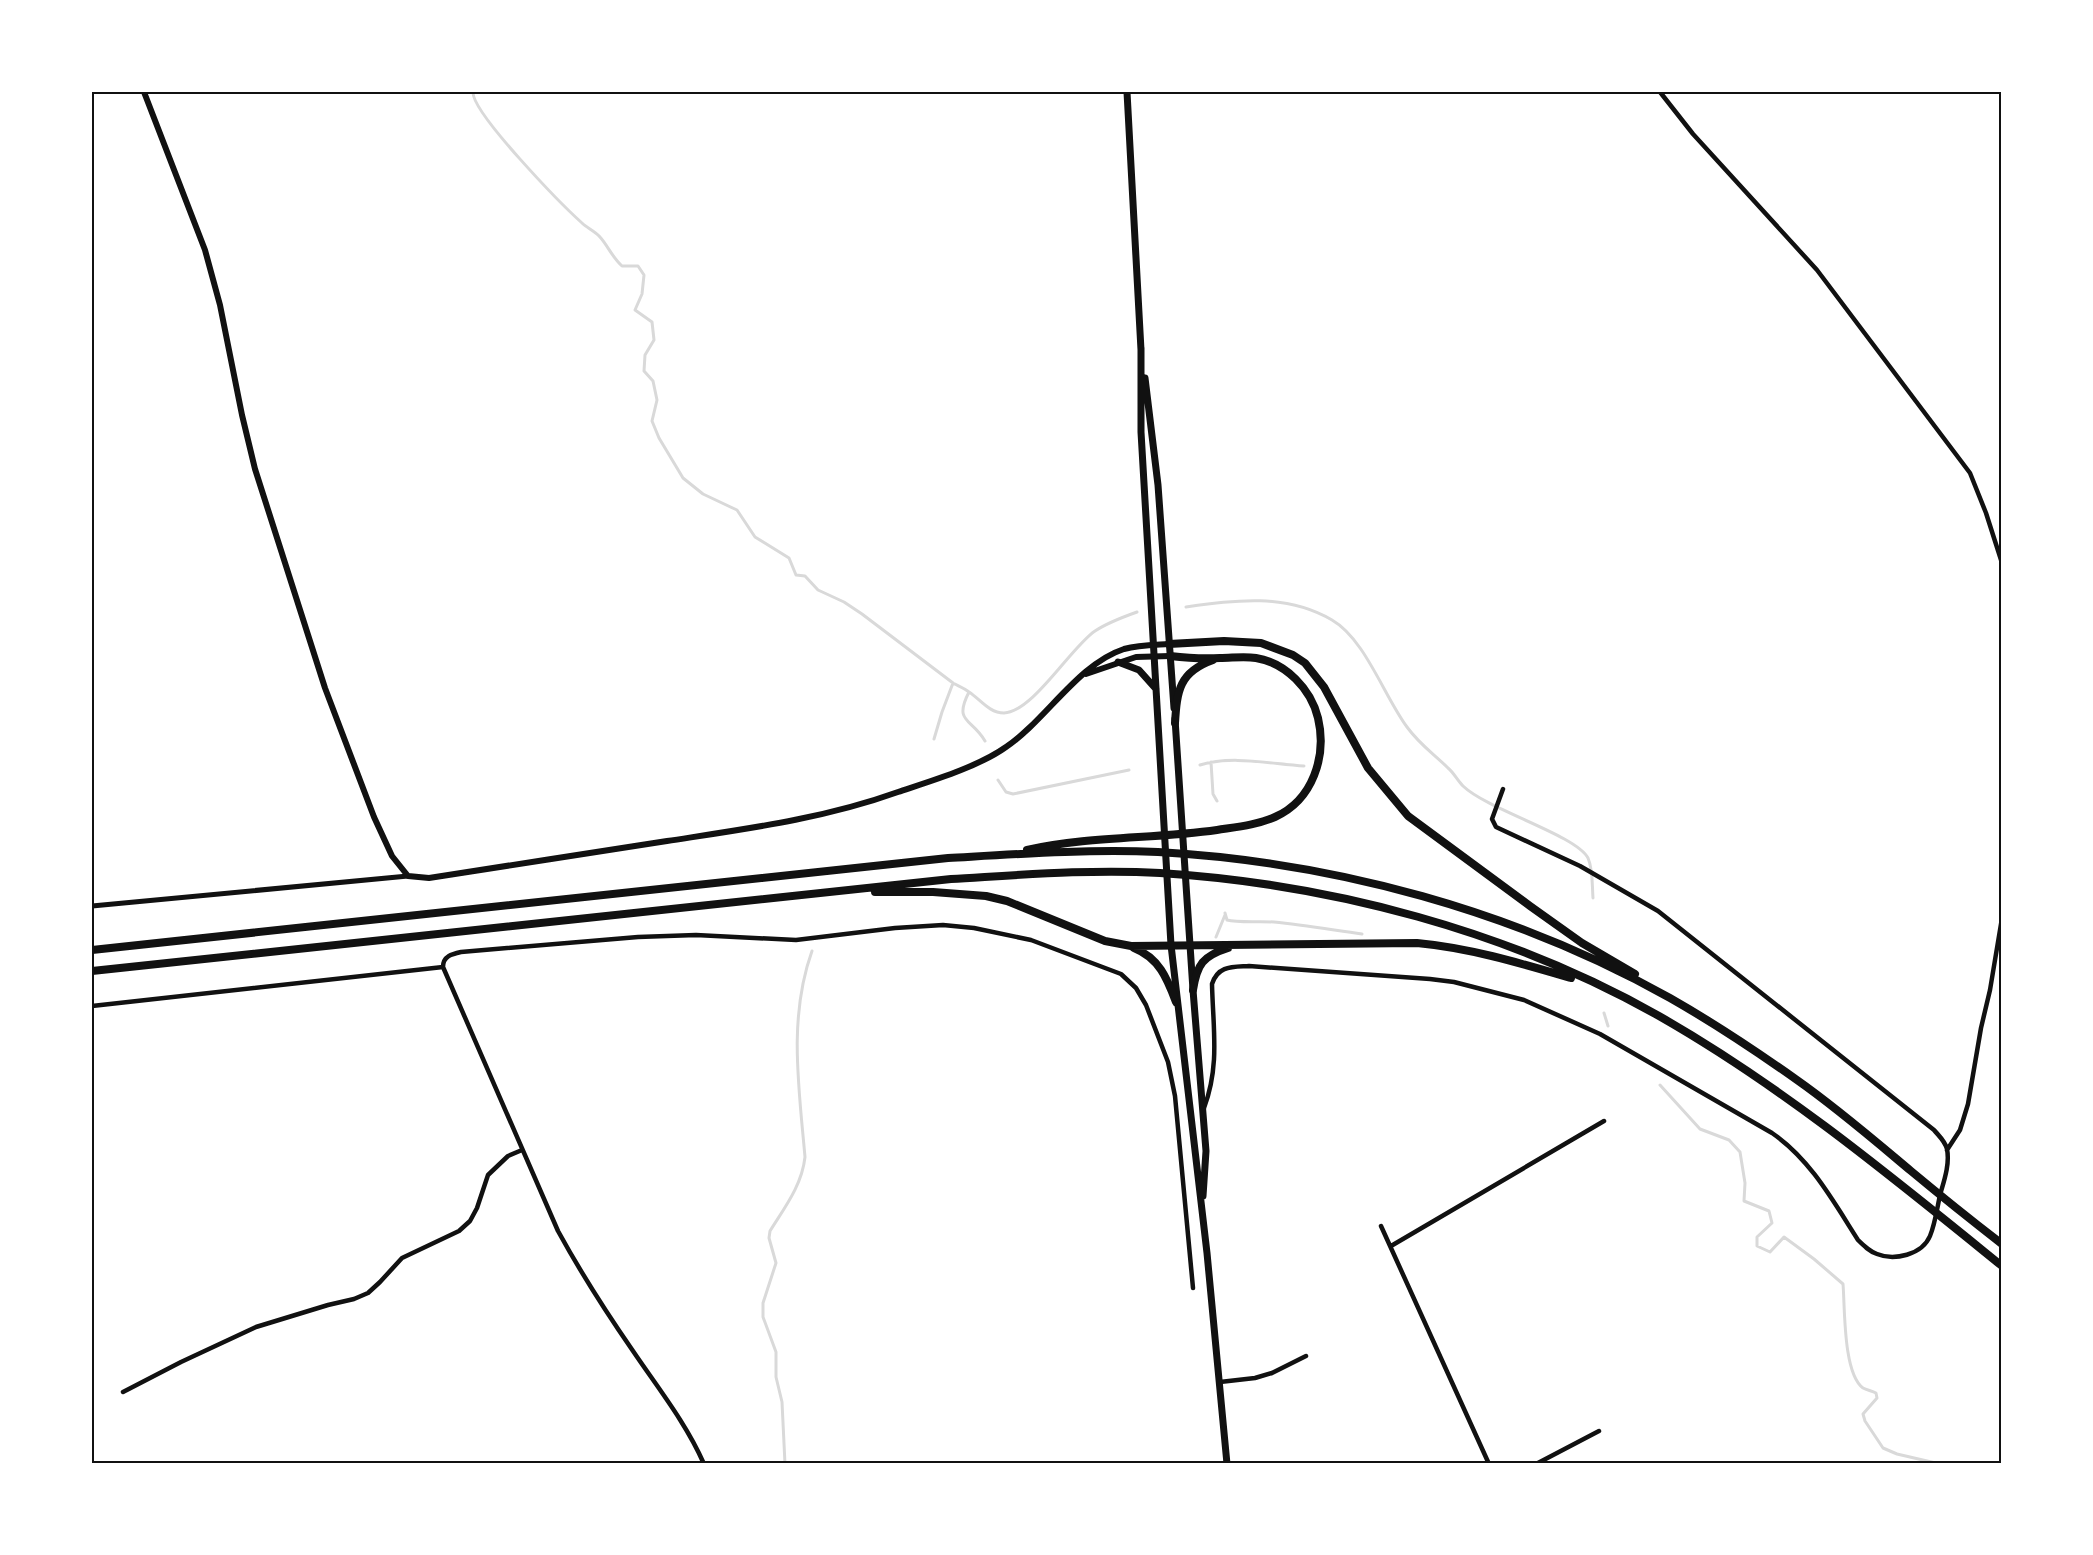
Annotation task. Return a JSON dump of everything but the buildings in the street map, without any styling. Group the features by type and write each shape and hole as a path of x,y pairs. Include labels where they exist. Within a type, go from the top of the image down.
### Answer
{"highway":[{"path":"1169,644 1252,642 1272,646 1305,663 1319,681 1368,768 1408,816 1582,943 1800,1082 1852,1121 2001,1244"},
{"path":"1004,855 1046,846 1199,832 1258,822 1284,812 1307,790 1319,766 1321,752 1319,723 1312,699 1296,679 1278,665 1257,658 1170,656"},
{"path":"1175,723 1177,698 1182,682 1195,668 1218,658"},
{"path":"92,950 948,858 1088,852 1157,852 1326,873 1441,902 1491,918 1569,949 1668,996"},
{"path":"92,971 951,879 1026,874 1158,873 1200,876 1321,894 1404,913 1483,937 1600,986 1675,1025 1814,1117 2001,1266"},
{"path":"844,891 952,893 986,896 1007,901 1105,941 1131,946 1417,943 1451,946 1600,986"},
{"path":"1131,946 1148,954 1158,963 1176,1002"},
{"path":"1193,990 1195,978 1203,961 1209,955 1234,946"}],"main road":[{"path":"144,92 205,250 220,305 252,459 325,688 374,817 392,856 408,876 429,878 730,832 803,820 856,807 964,767 1005,748 1037,721 1100,660 1109,655 1131,647 1169,644"},
{"path":"1127,92 1141,348 1141,432 1171,945 1202,1206 1227,1464"},
{"path":"1141,348 1158,485 1207,1163 1202,1206"},
{"path":"1085,674 1136,657 1170,656"},
{"path":"1118,662 1139,670 1156,690"}],"street":[{"path":"1660,92 1694,134 1817,270 1970,473 1986,513 2001,563"},
{"path":"1203,1112 1214,1071 1212,984 1218,972 1223,969 1249,966 1454,982 1524,1000 1600,1034 1785,1142 1812,1168 1858,1240 1867,1249 1878,1255 1904,1256 1922,1247 1929,1238 1946,1173 1947,1150 1943,1140 1934,1130 1658,910 1581,866 1496,827 1492,819 1503,789"},
{"path":"92,906 408,876"},
{"path":"1947,1150 1960,1130 1968,1104 2001,918"},
{"path":"704,1464 683,1424 581,1272 558,1231 443,967 448,956 461,952 626,938 696,935 796,940 895,928 944,925 974,928 1031,940 1120,974 1136,988 1146,1005 1168,1062 1175,1096 1193,1288"},
{"path":"92,1006 443,967"},
{"path":"1391,1246 1604,1121"},
{"path":"123,1392 256,1327 368,1293 402,1258 459,1231 470,1221 488,1175 508,1156 522,1150"},
{"path":"1381,1226 1489,1464"},
{"path":"1220,1382 1255,1378 1272,1373 1306,1356"},
{"path":"1536,1464 1599,1431"}],"waterway":[{"path":"473,92 487,119 556,198 603,240 622,266 638,266 644,275 642,294 635,310 652,322 654,340 645,355 644,371 653,381 657,400 652,421 659,438 683,478 703,494 737,510 755,537 789,558 796,575 805,576 818,590 844,602 862,614 989,708 1004,713 1015,710 1027,702 1095,631 1137,612"},
{"path":"1186,607 1223,602 1279,602 1315,611 1332,620 1344,629 1364,654 1412,733 1463,786 1491,804 1550,831 1580,849 1590,862 1593,898"},
{"path":"934,739 953,683"},
{"path":"969,692 963,710 964,715 985,741"},
{"path":"1200,765 1238,760 1304,766"},
{"path":"1211,762 1213,794 1217,801"},
{"path":"998,780 1006,792 1013,794 1129,770"},
{"path":"1225,913 1227,920 1232,921 1274,922 1362,934"},
{"path":"1216,937 1225,915"},
{"path":"785,1464 782,1402 776,1377 776,1352 763,1317 763,1303 776,1263 769,1238 770,1231 797,1186 805,1157 797,1053 800,1002 812,951"},
{"path":"1604,1013 1608,1026"},
{"path":"1660,1085 1700,1129 1729,1140 1740,1152 1745,1183 1744,1201 1769,1211 1772,1223 1757,1237 1757,1246 1770,1252 1784,1237 1843,1284 1848,1355 1856,1380 1863,1388 1876,1393 1877,1398 1863,1414 1865,1421 1883,1448 1897,1454 1940,1464"}]}
